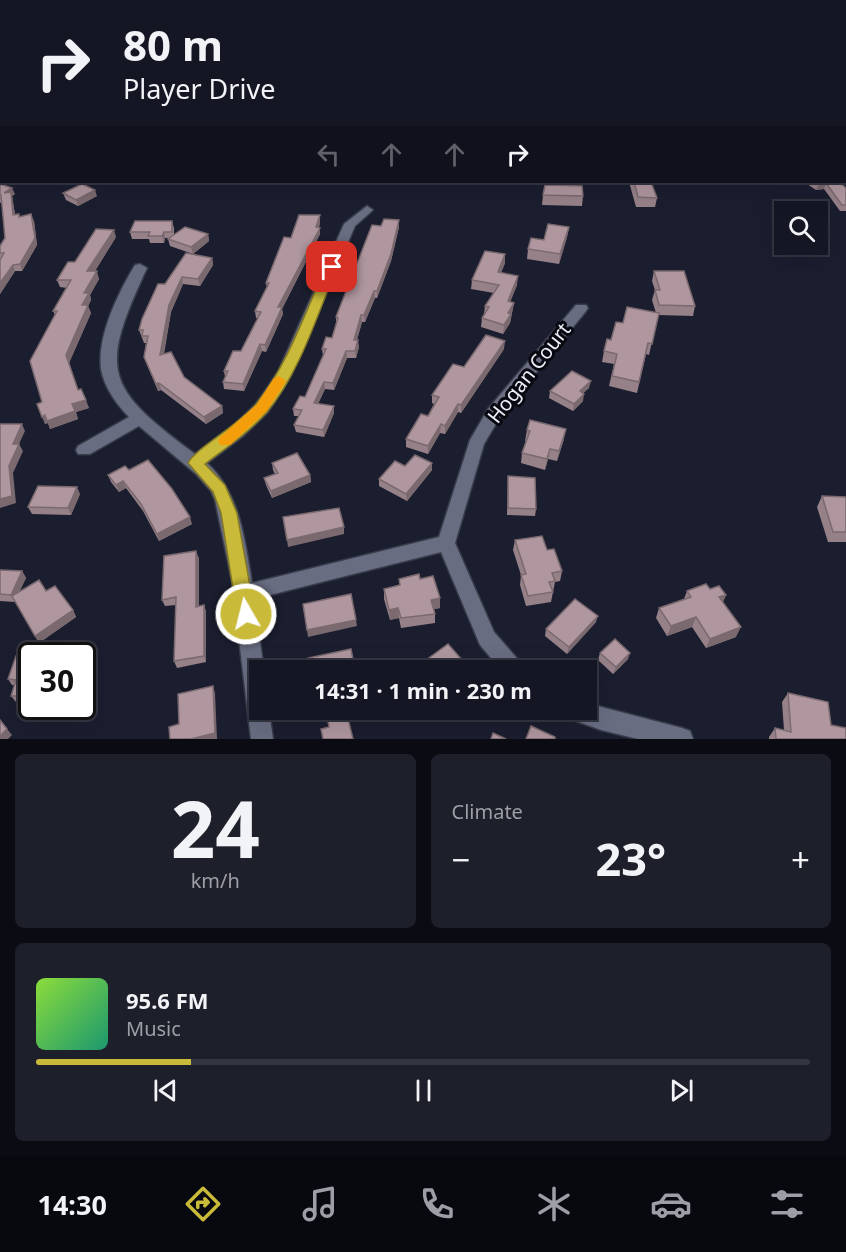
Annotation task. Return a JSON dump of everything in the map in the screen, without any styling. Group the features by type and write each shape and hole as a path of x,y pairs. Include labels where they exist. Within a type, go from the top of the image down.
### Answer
{"street":[{"path":"195,463 237,432 262,408 285,373 350,224 367,210"},
{"path":"140,268 113,323 108,341 107,366 117,395 138,419 195,463 220,489 229,513 244,593 262,739"},
{"name":"Hogan Court","path":"446,543 476,444 494,413 581,308"},
{"path":"84,450 138,419"},
{"path":"244,593 446,543 487,638 506,660"},
{"path":"597,718 682,739"}],"building":[{"path":"634,183 651,183 657,198 638,197"},
{"path":"826,183 840,183 846,188 846,205 842,205"},
{"path":"0,184 12,188 4,193 11,192 13,215 19,214 19,217 31,214 35,238 20,264 13,265 0,283 0,260 4,253 0,253 0,246 5,238"},
{"path":"82,184 95,190 76,200 63,193"},
{"path":"545,185 582,186 583,196 543,195"},
{"path":"299,215 320,215 316,227 320,228 278,307 282,307 265,345 260,344 243,384 223,382 228,371 224,371 233,351 241,351 261,312 255,311 269,283 266,283 284,237 291,238"},
{"path":"384,219 399,220 391,254 377,291 374,291 364,315 361,315 354,340 358,340 355,351 346,351 333,383 324,382 314,403 334,406 323,430 294,425 302,410 293,409 300,396 305,397 326,349 322,349 326,337 332,338 338,318 336,317 372,225 381,226"},
{"path":"135,221 172,221 172,232 164,232 162,236 148,236 150,232 130,232"},
{"path":"548,224 569,227 560,254 528,249 531,238 544,240"},
{"path":"185,227 208,234 191,247 168,239"},
{"path":"96,229 114,230 87,271 97,271 84,293 89,293 82,305 88,305 66,355 78,390 81,389 86,400 72,404 75,411 47,421 45,415 42,417 37,404 42,402 30,361 57,311 53,311 71,280 57,280 68,262 75,262"},
{"path":"485,251 505,254 498,272 518,276 508,301 514,303 508,313 511,314 504,325 482,318 489,307 485,306 499,285 472,280"},
{"path":"186,253 212,258 198,279 182,277 169,305 160,355 171,352 184,377 222,406 204,417 159,383 156,384 144,357 148,336 142,336 143,330 139,330 158,284 165,284"},
{"path":"654,271 684,271 695,306 659,305 655,290 660,290"},
{"path":"627,307 659,313 652,344 648,343 639,382 612,376 617,354 604,351 607,339 611,340 616,322 623,323"},
{"path":"486,335 505,341 461,405 458,404 445,426 441,424 428,446 406,439 421,414 428,416 439,397 432,395 453,364 464,367"},
{"path":"572,371 591,381 580,391 584,394 574,404 550,391"},
{"path":"530,420 566,429 559,451 550,449 547,459 522,453 530,431 527,430"},
{"path":"0,424 22,424 13,444 19,444 9,466 12,496 0,499"},
{"path":"297,453 310,475 271,491 264,478 278,473 272,463"},
{"path":"415,455 432,463 406,494 379,479 395,461 405,466"},
{"path":"148,460 172,489 190,517 157,534 141,504 123,481 116,485 108,475 125,466 129,470"},
{"path":"508,476 535,478 536,509 508,508"},
{"path":"38,486 77,487 68,508 28,507"},
{"path":"822,496 846,497 846,532 833,532"},
{"path":"339,508 344,527 287,540 283,517"},
{"path":"542,536 547,550 554,549 562,571 552,573 555,581 549,582 553,592 528,596 521,575 526,574 515,540"},
{"path":"196,551 196,607 204,605 204,656 174,661 176,597 162,600 164,556"},
{"path":"0,570 22,571 11,595 0,594"},
{"path":"419,574 420,579 433,576 440,598 431,600 435,614 401,618 398,608 389,610 384,589 400,585 399,579"},
{"path":"39,580 46,591 55,586 73,610 35,636 12,596"},
{"path":"706,584 710,589 719,586 726,595 719,597 741,627 710,639 696,617 671,626 659,608 691,597 687,591"},
{"path":"351,594 356,620 307,630 303,604"},
{"path":"575,599 598,616 569,647 546,629"},
{"path":"615,639 630,653 616,667 600,653"},
{"path":"448,644 462,660 426,660"},
{"path":"351,649 353,660 308,660 308,658"},
{"path":"16,656 18,656 18,696 11,696 16,680 8,679"},
{"path":"213,686 215,733 191,739 170,739 169,727 179,724 178,694"},
{"path":"788,693 828,702 831,725 846,728 846,739 776,739 775,728 791,732"},
{"path":"0,720 7,729 0,736"},
{"path":"328,720 348,720 353,739 323,739 321,729 329,727"},
{"path":"531,726 555,737 555,739 526,739"},
{"path":"493,733 506,739 491,739"}],"slow traffic":[{"path":"225,441 262,408 279,381"}],"route":[{"path":"246,614 229,513 220,489 195,463 237,432 262,408 285,373 332,267"}]}
